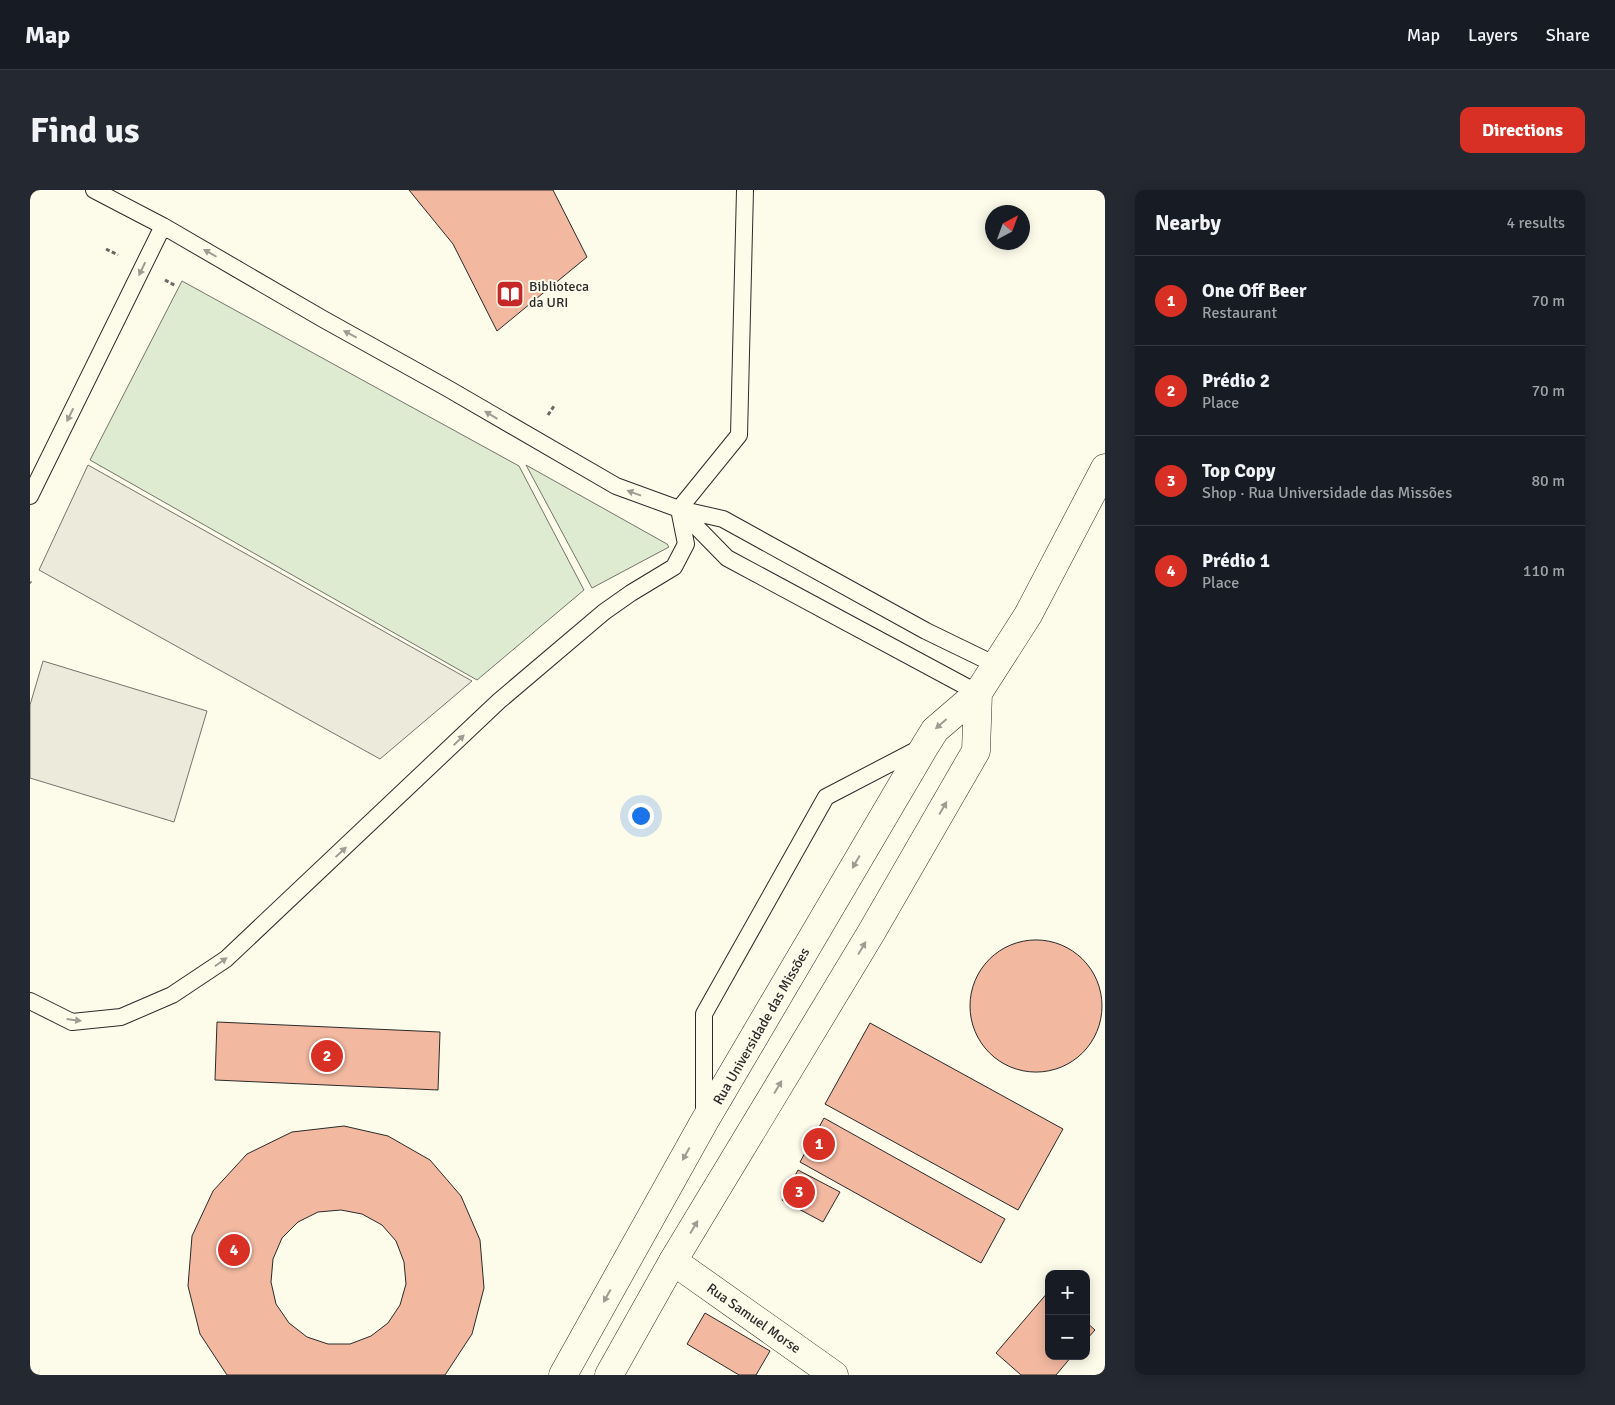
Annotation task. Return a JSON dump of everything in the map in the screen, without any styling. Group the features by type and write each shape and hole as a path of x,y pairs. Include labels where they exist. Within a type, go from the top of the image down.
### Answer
{"main road":[{"name":"Rua Universidade das Missões","path":"563,1375 704,1122 925,746 935,730 978,693 1028,615 1105,468"},
{"path":"609,1375 673,1262 871,934 976,751 978,693"},
{"name":"Rua Samuel Morse","path":"673,1262 834,1375"}],"lane":[{"path":"94,190 164,226 616,486 679,510 723,519 926,632 996,665"},
{"path":"679,510 740,435 745,190"},
{"path":"30,496 164,226"},
{"path":"679,510 727,558 978,693"},
{"path":"30,1001 72,1022 121,1018 172,995 226,959 499,701 630,592 674,567 686,544 679,510"},
{"path":"704,1122 704,1014 826,797 925,746"}],"green space":[{"path":"182,281 519,466 584,590 477,680 90,460"},
{"path":"526,465 667,544 669,547 592,588"}],"shaded area":[{"path":"88,465 472,681 380,759 39,570"},
{"path":"43,661 207,711 174,822 30,778 30,705"}],"building":[{"name":"Biblioteca da URI","path":"409,190 553,190 587,257 497,331 453,244"},
{"path":"1036,940 1061,945 1072,951 1082,960 1091,970 1097,981 1102,1006 1097,1031 1091,1042 1082,1052 1072,1061 1061,1067 1036,1072 1011,1067 1000,1061 990,1052 981,1042 975,1031 970,1006 975,981 981,970 990,960 1000,951 1011,945"},
{"path":"217,1022 440,1032 438,1090 215,1080"},
{"path":"870,1023 1063,1129 1018,1210 825,1104"},
{"path":"824,1118 1005,1219 981,1263 800,1162"},
{"path":"344,1126 388,1136 430,1160 461,1196 480,1240 484,1288 472,1334 445,1375 227,1375 200,1334 188,1286 192,1236 213,1191 247,1154 292,1132","holes":["341,1210 362,1214 382,1225 396,1241 404,1262 406,1284 400,1305 388,1323 371,1336 350,1344 328,1344 307,1337 289,1323 276,1304 271,1282 273,1259 282,1238 298,1222 318,1212"]},
{"path":"798,1170 840,1192 823,1222 782,1200"},
{"path":"1045,1296 1045,1360 1069,1360 1056,1375 1021,1375 996,1353"},
{"path":"705,1313 770,1351 756,1375 739,1375 687,1344"},
{"path":"1090,1326 1095,1330 1090,1336"}],"place":[{"name":"Biblioteca da URI","path":"510,294"},
{"name":"Prédio 2","path":"327,1056"},
{"name":"One Off Beer","path":"819,1144"},
{"name":"Top Copy","path":"799,1192"},
{"name":"Prédio 1","path":"234,1250"}]}
